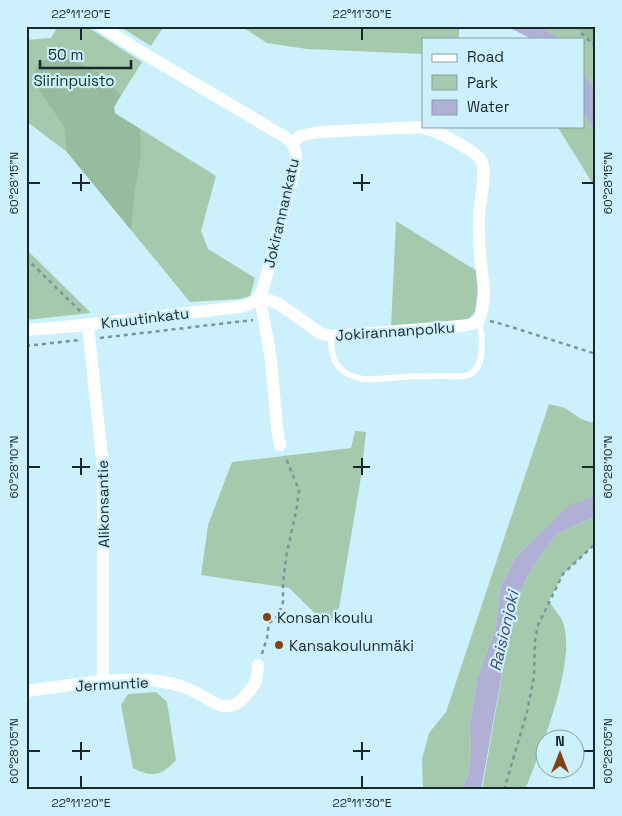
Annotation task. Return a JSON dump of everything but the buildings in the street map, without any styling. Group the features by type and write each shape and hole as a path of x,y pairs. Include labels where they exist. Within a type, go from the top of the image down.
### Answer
{"street":[{"name":"Jokirannankatu","path":"101,26 293,143 296,152 294,172 260,297"},
{"path":"293,143 300,136 319,132 422,127"},
{"path":"425,128 438,132 475,155 482,162 484,171 479,215 480,257 485,286 479,320"},
{"path":"260,297 271,360 280,445"},
{"name":"Knuutinkatu","path":"26,330 86,321 110,322 248,306 260,297"},
{"name":"Jokirannanpolku","path":"260,297 279,304 320,333 331,336 463,326 479,320"},
{"name":"Alikonsantie","path":"86,321 90,339 104,468 103,682"},
{"name":"Jermuntie","path":"26,691 103,682 145,680 181,686 222,706 231,706 239,704 256,682 258,665"}],"lane":[{"path":"331,336 335,362 343,371 353,376 364,379 462,376 471,374 480,357 482,346 479,320"}],"path":[{"path":"577,26 582,34 596,47"},
{"path":"26,258 86,321"},
{"path":"26,346 264,318"},
{"path":"479,320 502,324 596,354"},
{"path":"110,322 113,336"},
{"path":"258,665 269,623 278,616 283,602 282,584 299,490 280,445"},
{"path":"504,790 527,712 534,676 535,641 542,613 563,574 596,543"}],"green space":[{"name":"Siirinpuisto","path":"58,26 86,26 142,62 114,107 115,113 216,176 201,231 208,249 255,278 250,296 239,299 190,302 67,152 26,121 26,40 51,38"},
{"path":"119,26 164,26 151,46"},
{"path":"241,26 459,26 459,38 422,38 422,54 307,49 267,43"},
{"path":"540,26 577,26 582,34 596,47 596,94 584,74 584,38 558,38"},
{"path":"577,26 596,26 596,47 582,34"},
{"path":"56,54 98,72 121,95 114,107 115,114 140,129 141,155 131,230 67,152 64,126 38,89 35,66"},
{"path":"584,114 596,133 596,189 558,128 584,128"},
{"path":"396,221 480,273 475,312 468,319 391,327"},
{"path":"26,249 91,313 26,320"},
{"path":"549,404 565,408 581,419 596,424 596,495 568,507 514,559 500,588 496,627 477,679 470,724 471,756 469,770 462,790 423,790 422,759 429,733 446,712"},
{"path":"355,431 366,432 361,477 339,608 328,626 289,588 201,575 208,525 232,462 351,448"},
{"path":"596,516 596,543 563,574 549,601 562,620 566,636 566,657 556,705 548,728 534,728 534,768 525,790 482,790 514,606 528,575 546,547 558,533"},
{"path":"156,692 167,702 176,760 161,772 151,774 133,768 121,705 128,694"}],"water":[{"path":"506,26 540,26 558,38 530,38"},
{"path":"584,74 596,94 596,133 584,114"},
{"name":"Raisionjoki","path":"596,495 596,516 558,533 546,547 528,575 514,606 481,790 462,790 469,770 471,756 470,724 477,679 496,627 500,588 514,559 568,506"}],"place":[{"name":"Konsan koulu","path":"267,617"},
{"name":"Kansakoulunmäki","path":"279,645"}]}
